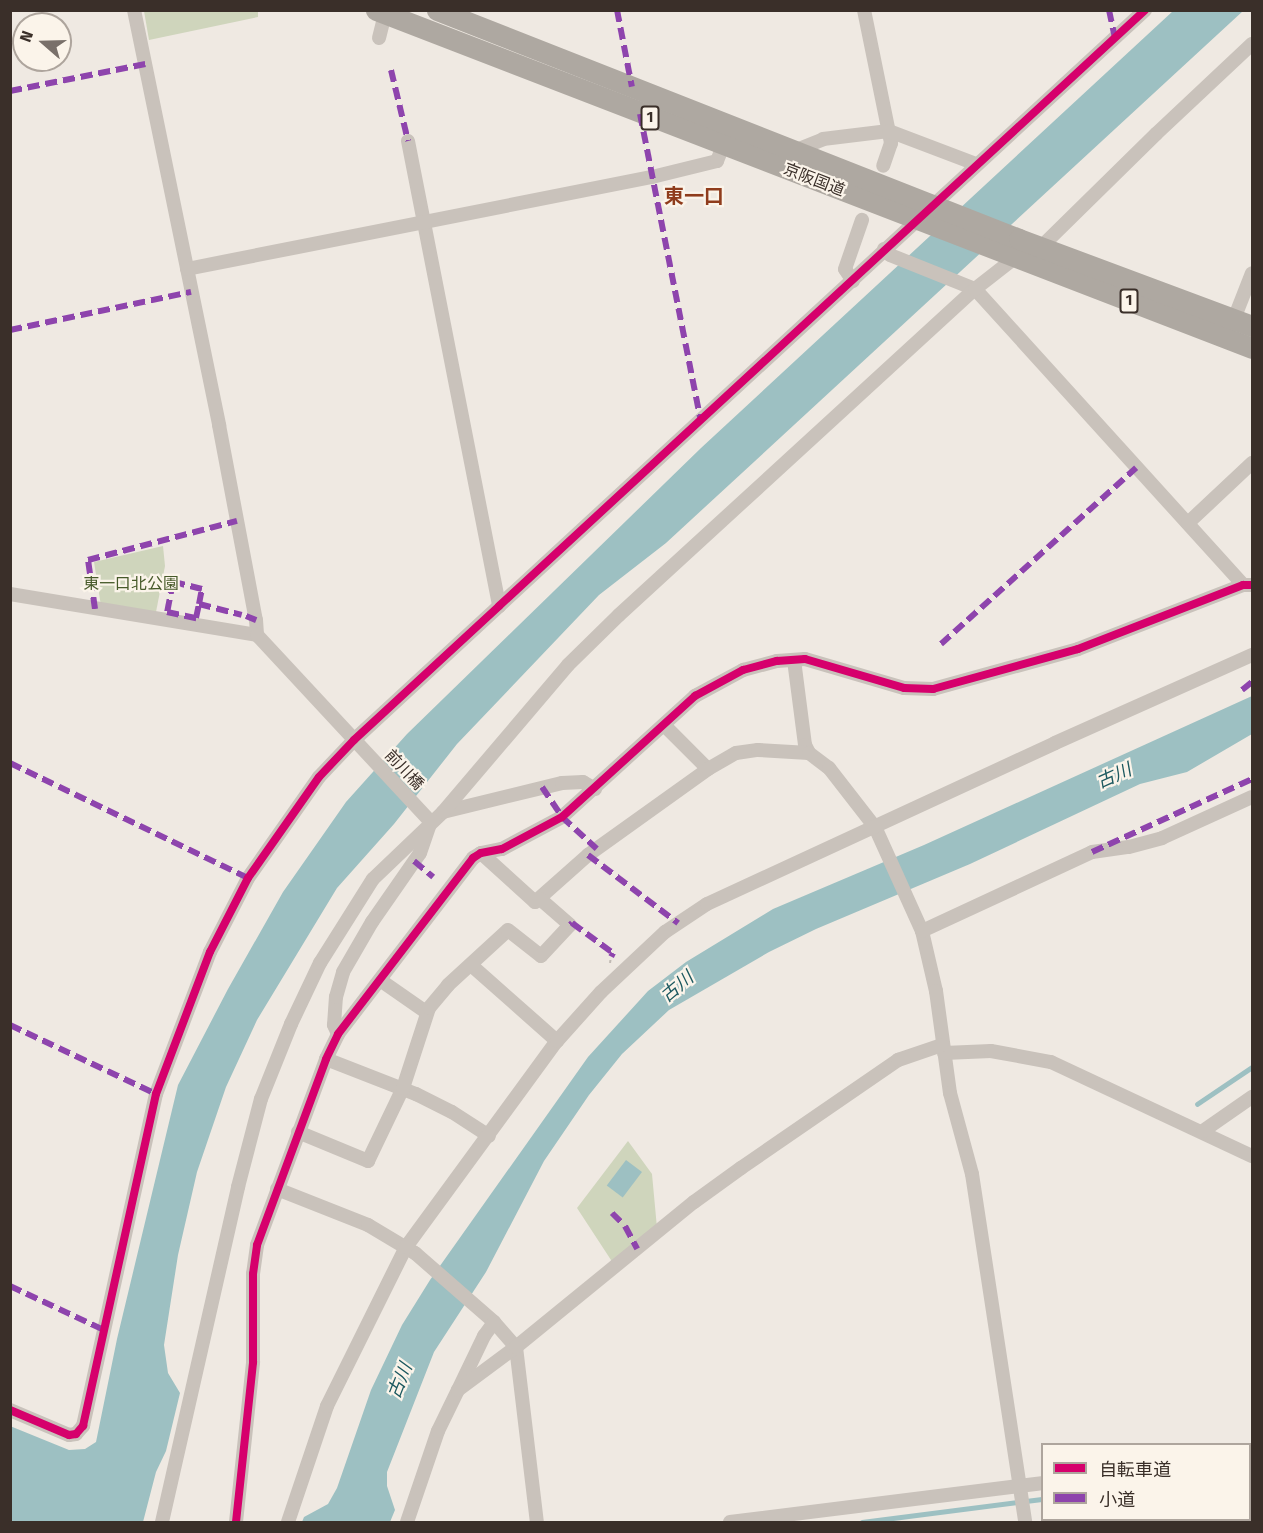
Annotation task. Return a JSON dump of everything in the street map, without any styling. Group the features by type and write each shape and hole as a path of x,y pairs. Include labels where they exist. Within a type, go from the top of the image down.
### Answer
{"highway":[{"name":"京阪国道","path":"436,10 794,151 929,214 1252,348"},
{"name":"京阪国道","path":"380,12 723,146 929,214"},
{"name":"京阪国道","path":"1014,250 1040,248 1243,323"}],"street":[{"path":"864,10 891,143 883,166"},
{"path":"10,1410 69,1435 76,1434 83,1426 156,1094 210,952 248,878 275,836 319,777 357,744 499,606 929,214 976,164 1145,10"},
{"path":"10,594 257,635 256,620 133,12"},
{"path":"379,38 380,12"},
{"path":"1040,248 1252,44"},
{"path":"794,151 823,139 889,130 976,164"},
{"path":"408,141 499,606"},
{"path":"186,269 652,177 717,161 723,146"},
{"path":"853,281 845,269 862,220"},
{"path":"443,812 568,665 1014,250"},
{"path":"236,1522 253,1362 253,1274 257,1245 326,1059 338,1034 473,858 481,853 502,849 562,817 695,696 727,677 758,665 794,660 818,661 904,688 933,689 1078,649 1248,585 1188,523 972,287 887,252"},
{"path":"1243,323 1252,273"},
{"path":"1188,523 1252,464"},
{"name":"前川橋","path":"257,635 427,818"},
{"path":"288,1522 327,1406 410,1250 557,1041 601,992 678,923 707,904 877,831 1044,748 1252,655"},
{"path":"794,660 809,753 829,768 877,831 920,928 936,991 950,1093 972,1174 1017,1486 1025,1522"},
{"path":"664,724 708,769"},
{"path":"538,900 588,855 724,759 745,751 809,753"},
{"path":"164,1516 238,1187 261,1099 291,1024 320,963 373,879 427,818 562,783 583,782 595,789"},
{"path":"920,928 1092,852 1129,847 1162,838 1252,797"},
{"path":"338,1034 334,1025 336,997 343,972 372,922 420,853 427,818"},
{"path":"298,1132 368,1161 403,1088 426,1012 448,985 508,930 541,956 570,925 481,853"},
{"path":"471,965 557,1041"},
{"path":"380,980 426,1012"},
{"path":"458,1390 516,1347 694,1202 898,1060 943,1049 991,1051 1051,1062 1203,1131 1252,1156"},
{"path":"326,1059 403,1088 453,1112 489,1136"},
{"path":"1203,1131 1252,1097"},
{"path":"277,1189 358,1221 410,1250 491,1319 516,1347 537,1522"},
{"path":"407,1522 438,1431 491,1319"},
{"path":"730,1522 1041,1484"}],"green space":[{"path":"144,11 258,11 258,17 149,40"},
{"name":"東一口北公園","path":"163,546 165,566 155,617 101,606 94,562"},
{"path":"628,1141 652,1174 657,1228 610,1267 611,1260 577,1208"}],"water":[{"path":"1173,11 1243,11 666,543 599,595 457,744 394,824 337,888 257,1020 226,1087 197,1172 178,1255 164,1345 168,1373 180,1393 166,1451 156,1472 143,1522 11,1522 10,1426 69,1450 85,1449 96,1442 117,1339 178,1085 228,989 283,892 346,802 407,734 701,448"},
{"name":"古川","path":"1252,696 1252,734 1187,772 1140,784 970,864 816,929 769,952 669,1010 622,1054 589,1095 544,1161 486,1272 434,1352 387,1472 387,1486 395,1510 390,1522 302,1522 304,1517 328,1504 337,1488 371,1390 402,1325 430,1280 588,1057 648,991 686,962 773,909 924,845"},
{"path":"626,1160 642,1172 623,1198 607,1186"}],"waterway":[{"path":"1197,1104 1252,1067"},
{"path":"862,1522 1041,1499"}],"marked path":[{"path":"617,10 632,87"},
{"path":"1109,10 1115,38"},
{"path":"10,91 145,64"},
{"path":"391,70 408,141"},
{"path":"640,114 701,421"},
{"path":"10,330 191,292"},
{"path":"941,644 1136,468"},
{"path":"95,609 88,560 237,521"},
{"path":"199,604 202,589 173,582 167,612 196,618 199,604 242,615"},
{"path":"246,616 256,620"},
{"path":"1242,690 1252,682"},
{"path":"10,763 248,878"},
{"path":"1092,852 1252,779"},
{"path":"542,787 562,817 597,849"},
{"path":"588,855 678,923"},
{"path":"414,861 433,877"},
{"path":"570,925 572,923 613,953 611,957"},
{"path":"10,1025 156,1094"},
{"path":"612,1213 625,1226 637,1249"},
{"path":"10,1286 104,1330"}],"cycle path":[{"path":"10,1410 69,1435 76,1434 83,1426 156,1094 210,952 248,878 319,777 354,740 1145,10"},
{"path":"236,1522 253,1362 253,1274 257,1245 326,1059 338,1034 473,858 481,853 502,849 562,817 695,696 743,670 777,661 805,659 904,688 933,689 1078,649 1243,585 1252,585"}],"district":[{"name":"東一口","path":"694,196"}]}
